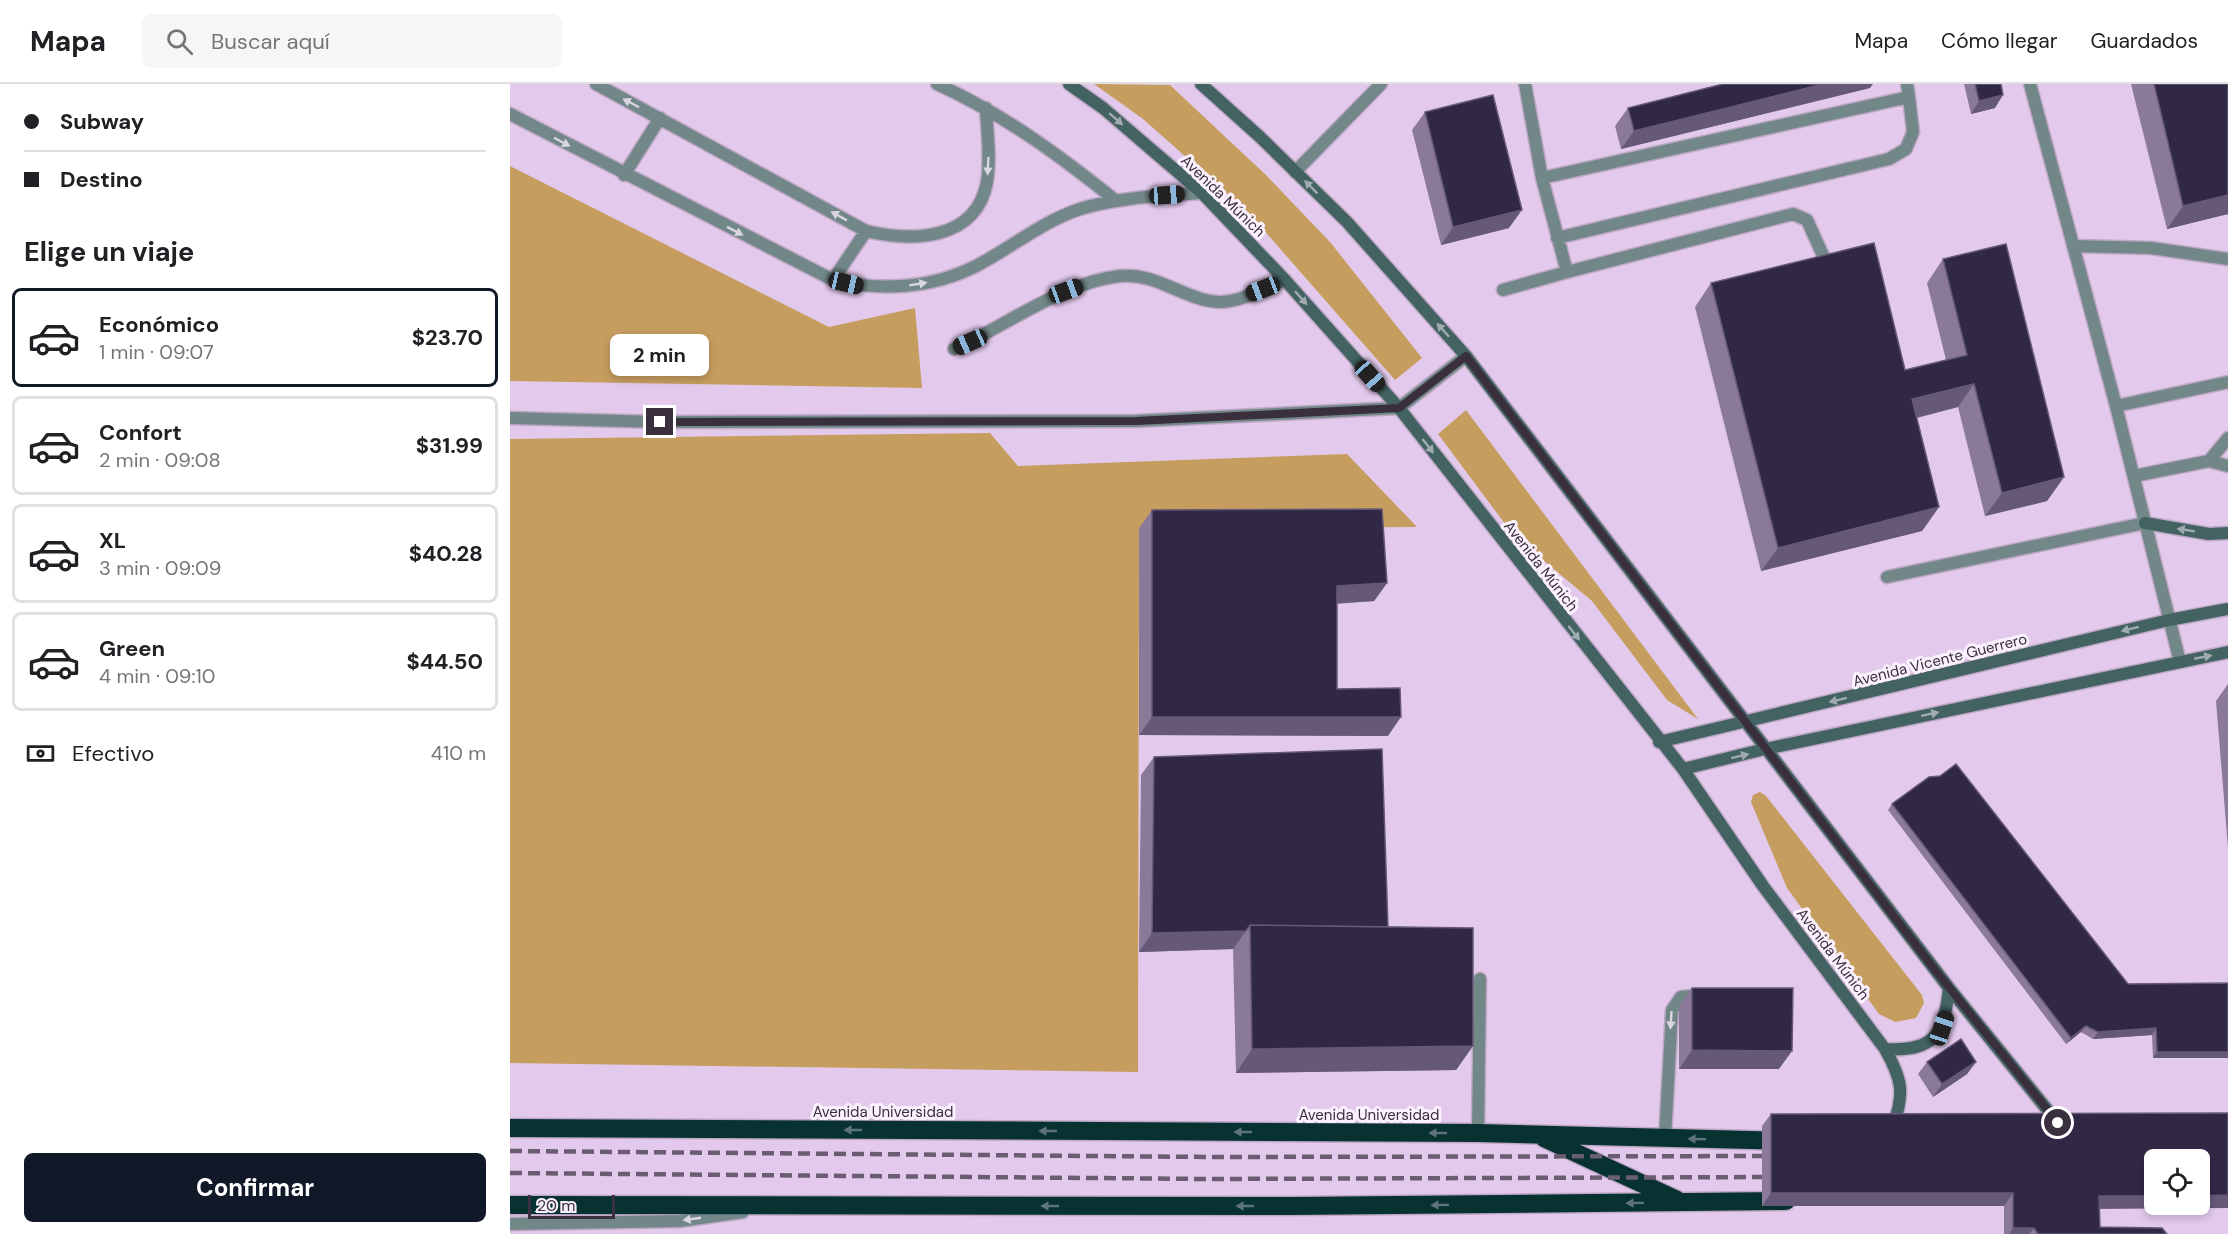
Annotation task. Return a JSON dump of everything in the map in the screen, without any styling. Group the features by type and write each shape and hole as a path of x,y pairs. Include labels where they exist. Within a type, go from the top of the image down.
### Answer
{"highway":[{"name":"Avenida Universidad","path":"510,1128 1478,1133 1809,1140"},
{"path":"1888,1133 1907,1140"},
{"path":"1538,1135 1681,1202"},
{"path":"510,1205 1292,1206 1803,1201"}],"main road":[{"name":"Avenida Múnich","path":"1069,84 1103,108 1202,193 1285,280 1399,408 1659,742 1683,769 1763,886 1885,1049 1897,1071 1901,1085 1899,1108 1888,1133"},
{"path":"1201,84 1347,222 1466,356 1949,988 2055,1134"},
{"path":"2145,523 2210,534 2228,533"},
{"name":"Avenida Vicente Guerrero","path":"1659,742 2169,620 2228,609"},
{"path":"1683,769 1765,749 2228,652"},
{"path":"1885,1049 1905,1050 1933,1038 1942,1028 1949,988"}],"street":[{"path":"596,84 866,231 895,238 923,237 949,231 964,221 979,203 987,184 989,162 986,108"},
{"path":"937,84 986,108 1065,160 1115,200"},
{"path":"1295,172 1381,84"},
{"path":"1525,84 1542,178 1567,272"},
{"path":"2030,84 2116,405 2180,662"},
{"path":"1542,178 1908,90 1913,132 1906,149 1889,159 1557,238"},
{"path":"510,114 624,175 833,280 859,286 889,287 947,278 976,266 1044,224 1079,209 1115,200 1202,193"},
{"path":"624,175 660,118"},
{"path":"1503,290 1793,214 1807,220 1830,273"},
{"path":"833,280 866,231"},
{"path":"2073,246 2151,248 2228,259"},
{"path":"954,349 1066,291 1097,280 1122,276 1144,278 1208,301 1223,302 1285,280"},
{"path":"510,418 660,422 1136,421 1399,408 1466,356"},
{"path":"2116,405 2228,382"},
{"path":"2209,461 2228,438"},
{"path":"2134,476 2209,461 2228,466"},
{"path":"1887,577 2145,523"},
{"path":"1478,1133 1480,979"},
{"path":"1665,1138 1672,1010 1681,997 1711,996"},
{"path":"510,1224 680,1221 791,1206"}],"shaded area":[{"path":"1094,84 1170,85 1267,176 1330,242 1422,358 1395,380 1247,211 1143,119"},
{"path":"510,166 829,327 915,308 922,388 510,381"},
{"path":"1466,410 1698,719 1667,700 1592,601 1514,536 1438,434"},
{"path":"990,433 1018,466 1347,454 1417,527 1139,529 1138,1072 510,1063 510,439"},
{"path":"1760,792 1766,796 1922,995 1924,1003 1916,1018 1895,1022 1879,1014 1787,888 1751,802 1753,795"}],"building":[{"path":"1723,84 1823,84 1634,131 1628,108"},
{"path":"1975,84 2001,84 2003,95 1979,101"},
{"path":"2154,84 2228,84 2228,195 2183,206"},
{"path":"1493,95 1522,210 1453,227 1425,112"},
{"path":"1874,243 1905,370 1967,355 1943,259 2006,244 2064,477 2002,493 1974,384 1912,399 1939,507 1778,548 1711,283"},
{"path":"1382,509 1387,583 1337,586 1337,689 1400,688 1401,717 1152,717 1152,510"},
{"path":"1382,749 1388,927 1250,925 1246,931 1152,933 1154,757"},
{"path":"1956,764 2128,984 2228,983 2228,1052 2157,1052 2156,1028 2098,1032 2086,1026 2071,1038 1892,804 1929,777 1940,776"},
{"path":"1250,925 1473,928 1473,1046 1252,1049"},
{"path":"1692,988 1793,988 1792,1051 1692,1050"},
{"path":"1961,1039 1976,1062 1942,1084 1927,1062"},
{"path":"2228,1113 2228,1195 2210,1196 2210,1149 2144,1149 2144,1196 2099,1196 2100,1227 2162,1228 2167,1234 2038,1234 2034,1228 2013,1228 2013,1193 1771,1193 1771,1114"}],"railway":[{"path":"510,1151 1209,1157 1778,1156"},
{"path":"510,1173 1208,1179 1779,1177"}],"route":[{"path":"660,422 1136,421 1399,408 1466,356 1754,736 1935,970 2058,1123"}]}
